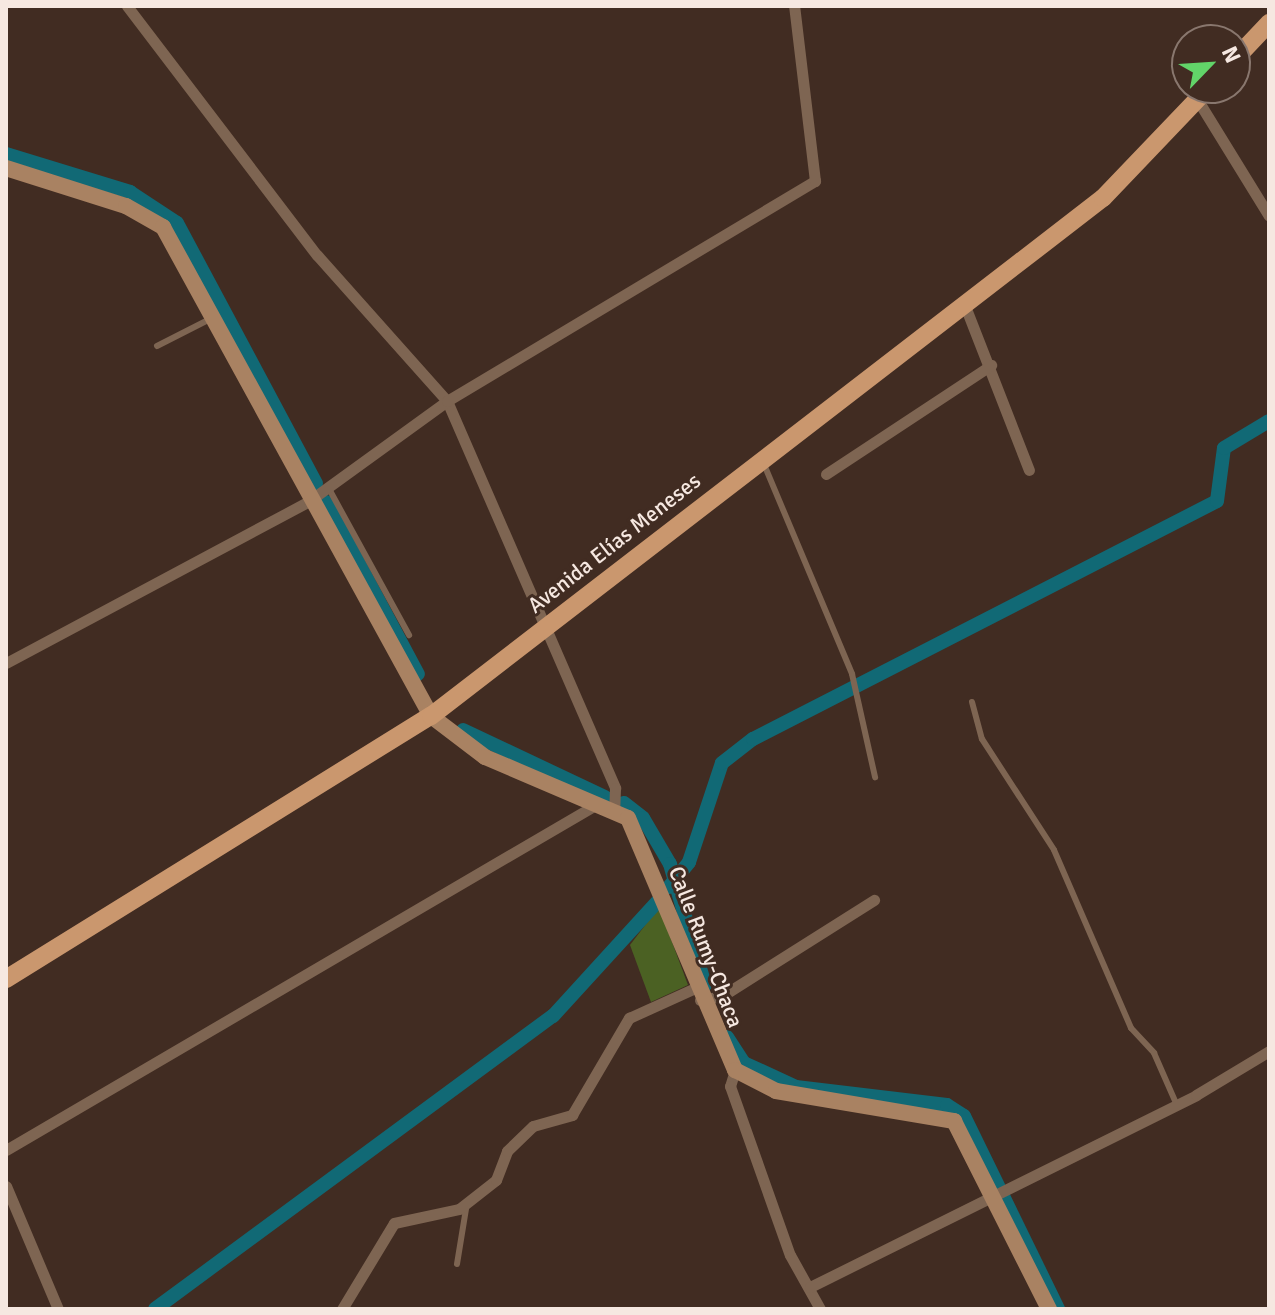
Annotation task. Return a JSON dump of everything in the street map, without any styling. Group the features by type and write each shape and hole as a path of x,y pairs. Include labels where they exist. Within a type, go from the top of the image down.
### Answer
{"main road":[{"path":"1251,42 1269,23"},
{"name":"Avenida Elías Meneses","path":"6,979 431,716 1103,198 1192,104"}],"street":[{"path":"127,6 317,255 447,401 548,624 615,788 614,812"},
{"path":"6,663 309,501 447,401 815,181 794,6"},
{"path":"1207,104 1269,216"},
{"path":"6,168 126,206 163,227 309,501 431,716"},
{"path":"965,306 991,365 1029,470"},
{"path":"826,474 991,365"},
{"name":"Calle Rumy-Chaca","path":"431,716 485,757 614,812 639,833 698,994 735,1070"},
{"path":"6,1150 597,804"},
{"path":"342,1309 394,1223 467,1203 496,1180 507,1151 533,1126 572,1115 629,1018 698,994 722,996 874,900"},
{"path":"810,1287 996,1190 1176,1103 1269,1051"},
{"path":"820,1309 790,1255 730,1086 735,1070 776,1091 954,1121 996,1190 1049,1309"},
{"path":"6,1186 58,1309"}],"lane":[{"path":"157,346 214,318"},
{"path":"762,459 852,674 862,705 875,777"},
{"path":"328,487 409,635"},
{"path":"972,702 982,739 1054,850 1131,1028 1154,1053 1176,1103"},
{"path":"457,1264 467,1203"}],"green space":[{"path":"659,907 688,985 651,1002 630,945"}],"waterway":[{"path":"6,154 130,192 177,223 316,483"},
{"path":"669,887 689,862 722,763 753,739 1217,501 1224,448 1269,421"},
{"path":"326,502 418,674"},
{"path":"463,730 605,797"},
{"path":"624,803 643,818 670,864 705,985"},
{"path":"155,1309 553,1016 657,902"},
{"path":"727,1037 744,1063 796,1087 947,1105 964,1116 1058,1309"}]}
